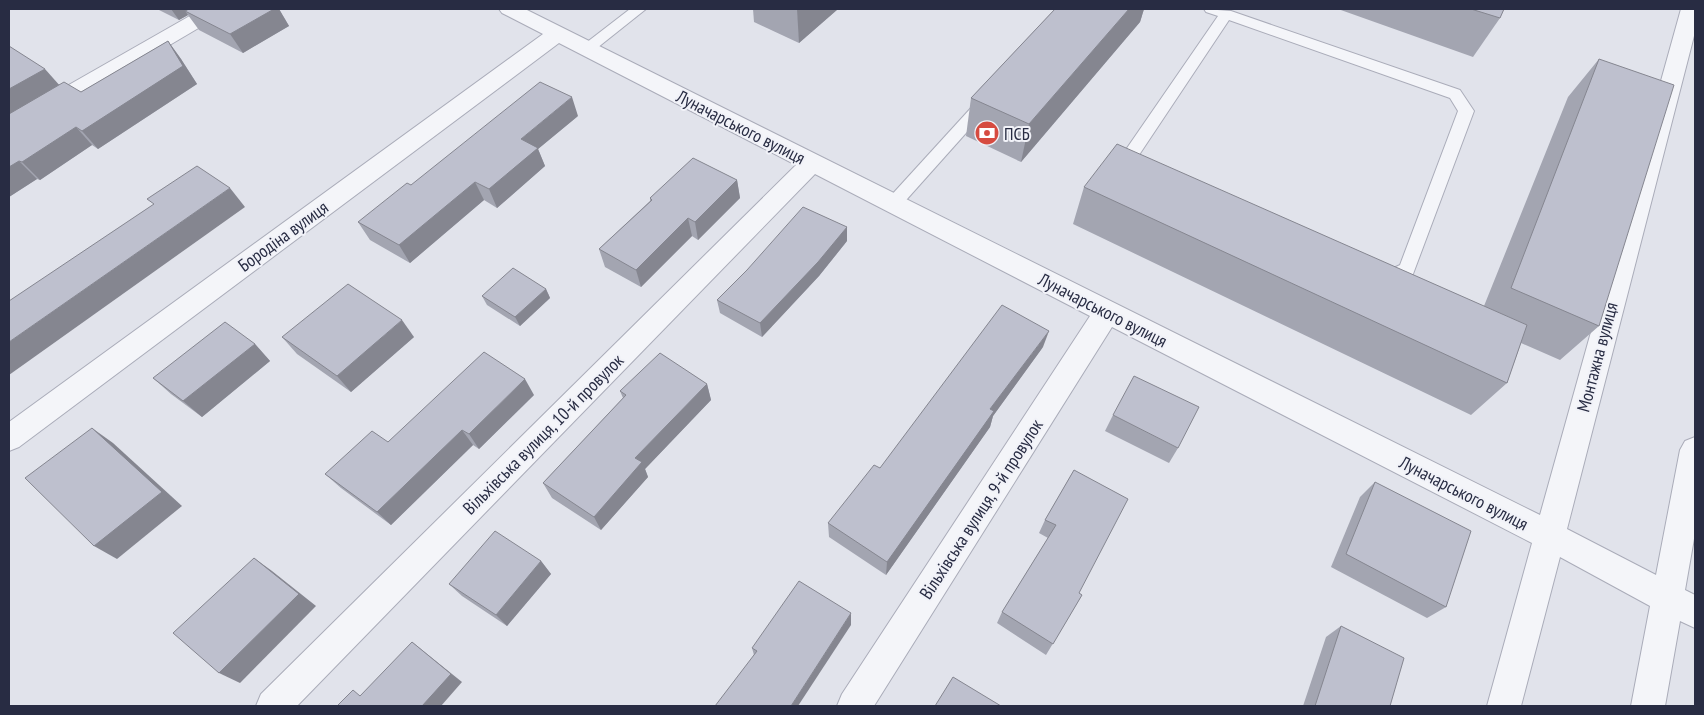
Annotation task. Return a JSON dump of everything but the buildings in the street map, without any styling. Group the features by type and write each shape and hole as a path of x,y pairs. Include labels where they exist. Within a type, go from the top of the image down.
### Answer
{"street":[{"path":"9,129 217,9"},
{"name":"Луначарського вулиця","path":"509,9 1550,536 1682,605"},
{"name":"Монтажна вулиця","path":"1504,706 1691,9"},
{"name":"Бородіна вулиця","path":"9,438 558,34"},
{"name":"Вільхівська вулиця, 10-й провулок","path":"274,706 812,162"},
{"name":"Вільхівська вулиця, 9-й провулок","path":"854,706 1107,312"},
{"path":"1648,706 1682,605 1695,450"}],"lane":[{"path":"587,49 639,9"},
{"path":"1211,9 1455,94 1466,111 1407,269 1381,283 1363,275"},
{"path":"1136,181 1122,168 1226,14"},
{"path":"893,204 997,88"}],"place":[{"name":"ПСБ","path":"987,133"}]}
